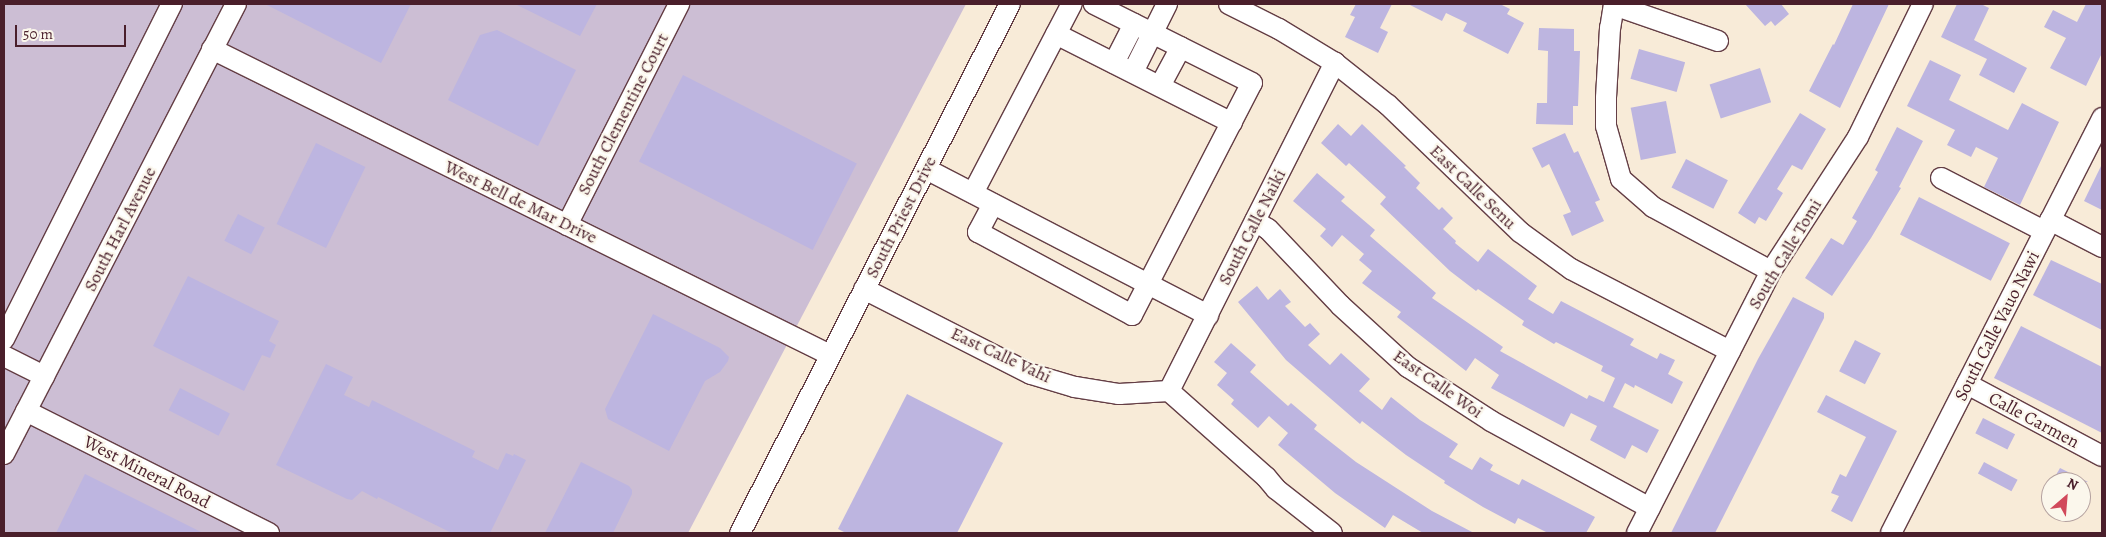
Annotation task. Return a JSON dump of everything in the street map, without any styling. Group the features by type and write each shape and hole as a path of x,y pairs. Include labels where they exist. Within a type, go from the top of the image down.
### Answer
{"street":[{"path":"4,339 172,4"},
{"name":"South Harl Avenue","path":"4,454 236,4"},
{"name":"South Clementine Court","path":"567,225 679,4"},
{"name":"South Priest Drive","path":"740,533 1010,4"},
{"path":"973,193 1072,4"},
{"path":"993,204 978,232 1132,316 1252,83 1094,4"},
{"path":"1133,72 1167,4"},
{"name":"East Calle Senu","path":"1229,4 1279,29 1336,62 1388,105 1520,232 1571,269 1730,351"},
{"name":"South Calle Tomi","path":"1637,533 1770,271 1858,137 1923,4"},
{"path":"1718,41 1614,5 1606,98 1606,126 1621,179 1653,207 1770,271"},
{"path":"1114,63 1134,24"},
{"path":"1056,34 1232,122"},
{"path":"1160,86 1181,47"},
{"name":"West Bell de Mar Drive","path":"212,49 830,356"},
{"name":"South Calle Naiki","path":"1169,391 1336,62"},
{"name":"South Calle Vauo Nawi","path":"1891,533 2101,124"},
{"path":"926,169 1208,314"},
{"path":"1941,178 2047,226 2102,247"},
{"name":"East Calle Woi","path":"1255,221 1268,229 1340,305 1408,367 1491,421 1650,508"},
{"name":"East Calle Vahi","path":"864,289 1032,374 1075,387 1120,394 1169,391"},
{"path":"4,356 44,376"},
{"name":"Calle Carmen","path":"1967,384 2102,456"},
{"path":"1169,391 1266,477 1276,489 1332,533"},
{"name":"West Mineral Road","path":"26,411 269,533"}],"shaded area":[{"path":"4,4 966,4 688,533 4,533"}],"building":[{"path":"265,4 411,4 381,63"},
{"path":"515,4 597,4 580,36"},
{"path":"1356,4 1392,4 1380,28 1388,32 1378,53 1345,37 1355,17 1350,15"},
{"path":"1408,4 1500,4 1510,9 1507,14 1524,23 1508,54 1463,31 1467,23 1446,13 1442,21"},
{"path":"1745,4 1781,4 1789,14 1775,26 1771,21 1765,26"},
{"path":"1853,4 1889,4 1840,108 1809,91 1834,45"},
{"path":"1957,4 1981,4 1989,8 1974,40 2027,68 2014,93 1979,75 1987,59 1941,37"},
{"path":"2086,4 2102,4 2102,53 2086,86 2050,68 2066,38 2044,27 2053,10 2077,22"},
{"path":"1539,28 1574,29 1574,51 1580,51 1578,106 1573,106 1573,125 1536,124 1537,103 1547,103 1548,51 1538,50"},
{"path":"497,30 576,70 538,146 448,100 480,35"},
{"path":"1639,49 1685,62 1677,92 1630,79"},
{"path":"1930,60 1961,75 1949,100 2008,130 2022,103 2059,122 2020,205 1984,187 1998,158 1976,147 1971,157 1947,145 1955,130 1907,106"},
{"path":"1760,68 1771,102 1721,119 1710,84"},
{"path":"683,75 857,164 813,250 639,161"},
{"path":"1666,101 1676,153 1641,160 1631,108"},
{"path":"1800,113 1826,129 1802,170 1792,165 1777,189 1783,193 1766,221 1759,217 1755,224 1738,213"},
{"path":"1338,124 1351,136 1362,124 1406,166 1404,167 1420,183 1416,188 1439,210 1442,207 1453,218 1443,229 1456,241 1455,243 1478,262 1488,249 1537,286 1528,299 1553,314 1561,301 1634,339 1630,345 1657,359 1660,353 1675,360 1668,374 1683,382 1672,404 1635,385 1634,388 1625,383 1613,407 1659,430 1647,453 1632,445 1625,459 1590,440 1597,426 1571,413 1564,427 1491,388 1499,375 1475,358 1466,371 1397,317 1401,312 1362,283 1372,271 1359,260 1364,254 1342,235 1332,247 1320,236 1326,229 1293,201 1317,173 1345,197 1341,201 1375,230 1370,236 1436,293 1432,298 1503,347 1500,351 1587,399 1589,395 1604,402 1615,378 1601,371 1603,366 1556,342 1554,344 1522,325 1524,321 1478,289 1476,291 1450,271 1380,204 1386,197 1349,163 1346,166 1321,143"},
{"path":"1897,127 1923,141 1899,187 1901,188 1871,238 1832,296 1805,278 1831,238 1843,245 1857,221 1852,218 1878,172 1875,170"},
{"path":"1565,133 1574,153 1578,151 1600,200 1595,202 1604,221 1572,236 1563,215 1571,212 1549,164 1542,168 1532,148"},
{"path":"316,143 365,167 326,248 277,224"},
{"path":"1686,159 1728,180 1713,209 1671,188"},
{"path":"2102,164 2102,210 2084,201"},
{"path":"1919,197 2010,243 1991,281 1900,234"},
{"path":"238,214 265,228 251,254 224,241"},
{"path":"2051,260 2102,284 2102,330 2033,295"},
{"path":"188,276 279,321 269,341 276,345 270,358 262,355 244,391 153,346"},
{"path":"1257,286 1268,300 1280,289 1291,302 1285,306 1305,327 1310,323 1320,334 1308,345 1330,365 1341,353 1370,379 1359,391 1382,410 1391,397 1420,420 1458,444 1449,457 1472,470 1480,457 1493,465 1490,470 1519,485 1522,479 1595,517 1586,533 1548,533 1518,518 1515,524 1444,483 1445,481 1406,455 1362,421 1360,424 1286,360 1238,302"},
{"path":"1793,297 1824,313 1824,318 1715,533 1671,533 1758,359"},
{"path":"653,314 720,348 729,357 720,372 705,381 669,451 608,419 605,409"},
{"path":"2021,326 2102,367 2102,433 1994,378"},
{"path":"1855,340 1881,353 1865,384 1839,371"},
{"path":"1231,343 1256,365 1250,372 1288,406 1291,403 1317,425 1314,429 1356,462 1432,511 1474,533 1423,533 1393,515 1385,528 1335,493 1278,445 1288,433 1269,416 1258,428 1231,404 1234,400 1217,385 1227,373 1214,362"},
{"path":"326,364 353,377 344,395 369,407 372,400 475,451 472,457 498,470 506,453 513,456 514,454 526,460 490,533 452,533 378,497 377,499 362,491 352,500 347,499 276,465"},
{"path":"180,388 230,413 219,436 169,410"},
{"path":"907,394 1003,443 957,533 846,533 838,529"},
{"path":"1826,395 1897,431 1852,522 1831,511 1839,496 1831,493 1840,474 1846,477 1866,437 1817,412"},
{"path":"1983,418 2015,434 2007,449 1975,433"},
{"path":"581,462 629,486 632,490 632,494 613,533 545,533"},
{"path":"1984,462 2018,480 2011,491 1978,473"},
{"path":"2060,468 2068,472 2058,472"},
{"path":"85,474 203,533 56,533"}]}
